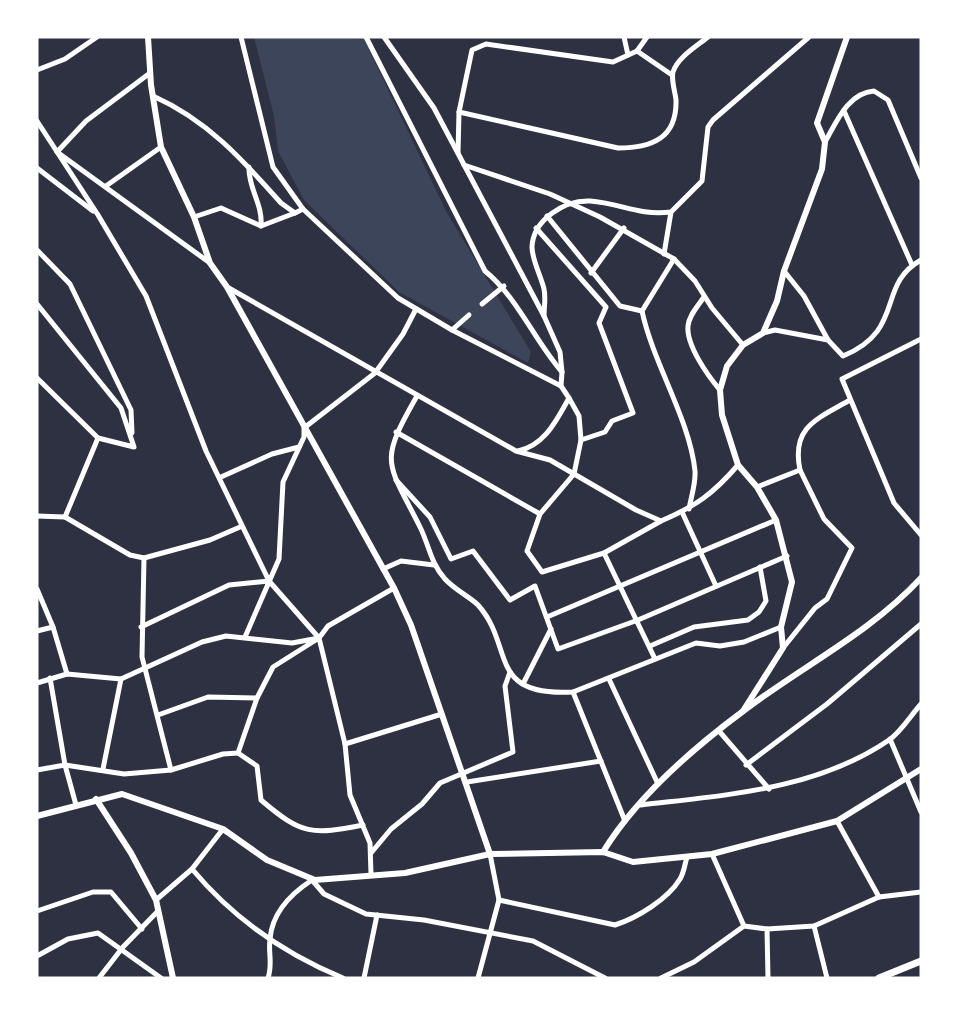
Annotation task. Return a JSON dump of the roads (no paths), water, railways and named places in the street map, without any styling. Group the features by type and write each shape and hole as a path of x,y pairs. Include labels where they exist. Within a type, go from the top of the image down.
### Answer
{"main road":[{"path":"879,978 921,961"}],"street":[{"path":"37,70 65,59 97,37"},
{"path":"148,37 150,73 161,147 194,217 210,263 227,287 394,588 464,772 490,854 499,900 478,978"},
{"path":"241,37 274,167 303,209 398,298 452,330 561,386 569,398 579,416 581,440 573,474 540,514 527,551 542,572"},
{"path":"366,37 420,148 485,271 504,286 544,351 562,372"},
{"path":"384,37 433,108 544,316 560,352 561,386"},
{"path":"624,37 628,55"},
{"path":"458,156 459,113 471,50 486,44 593,62 613,62 637,51 647,37"},
{"path":"459,113 618,148 642,148 667,134 676,117 672,75 678,63 708,37"},
{"path":"664,254 671,212 702,181 708,127 809,37"},
{"path":"825,142 817,123 847,37"},
{"path":"637,51 672,75"},
{"path":"57,152 86,121 150,73"},
{"path":"763,333 777,301 784,271 822,169 825,142 844,111 862,92 874,91 888,100 921,178"},
{"path":"153,96 184,110 209,128 295,213"},
{"path":"844,111 912,265"},
{"path":"37,121 146,296 206,452 220,477 240,527 269,581 319,638 345,744 350,795 371,853 371,874"},
{"path":"106,186 161,147"},
{"path":"57,152 210,263"},
{"path":"464,165 550,194 624,228 674,259 695,281 704,297 743,345"},
{"path":"248,167 248,178 262,214 261,226"},
{"path":"37,168 98,215"},
{"path":"544,316 545,293 532,248 536,228 547,216 570,205 590,201 636,213 671,212"},
{"path":"194,217 221,208 261,226 303,209"},
{"path":"547,216 620,306 642,311"},
{"path":"536,228 606,307 598,323 633,413 612,421 605,432 581,440"},
{"path":"591,273 624,228"},
{"path":"37,250 70,285 131,410 134,447 98,438 37,378"},
{"path":"674,259 642,311 646,331 688,444 695,473 689,509"},
{"path":"784,271 804,296 828,340 843,356 874,339 884,324 902,275 921,260"},
{"path":"482,304 504,286"},
{"path":"227,287 516,452 550,460 661,521"},
{"path":"704,297 690,317 687,328 704,371 720,390"},
{"path":"37,304 121,408 132,436"},
{"path":"246,637 279,559 283,482 299,447 304,428 375,373 403,334 416,309"},
{"path":"452,330 469,315"},
{"path":"783,648 781,628 792,582 787,556 776,520 757,487 738,465 722,415 720,390 727,366 743,345 763,333 775,330 828,340"},
{"path":"921,339 842,379 894,503 921,535"},
{"path":"417,396 396,432 390,455 392,476 421,528 434,565 456,589 477,604 491,626 510,672 523,684 556,693 573,692 696,643 720,646 744,642 781,628"},
{"path":"516,452 533,447 542,439 569,398"},
{"path":"743,711 783,648 815,608 827,599 852,548 824,519 800,470 797,452 801,435 815,420 850,400"},
{"path":"396,432 540,514"},
{"path":"65,517 98,438"},
{"path":"220,477 271,454 299,447"},
{"path":"392,476 430,517 451,559 473,551 510,600 535,586 542,572 604,553 661,521 689,509 714,493 738,465"},
{"path":"757,487 800,470"},
{"path":"682,512 716,586"},
{"path":"37,516 65,517 131,555 144,558 209,540 240,527"},
{"path":"547,617 776,520"},
{"path":"604,553 656,659"},
{"path":"535,586 558,649 638,620 787,556"},
{"path":"144,558 141,627 145,669 171,770"},
{"path":"383,569 401,561 434,565"},
{"path":"650,646 694,627 748,620 759,612 766,601 760,567"},
{"path":"603,852 625,821 658,784 719,731 743,711 843,645 898,603 921,578"},
{"path":"141,627 229,585 269,581"},
{"path":"238,753 257,698 273,667 319,638 328,626 394,588"},
{"path":"37,589 53,627 67,674"},
{"path":"746,765 827,704 921,624"},
{"path":"37,631 53,627"},
{"path":"523,684 551,629"},
{"path":"37,683 67,674 121,679 202,642 226,636 292,643 319,638"},
{"path":"371,853 391,829 422,804 440,783 513,752 505,686 510,672"},
{"path":"50,678 65,765 76,805"},
{"path":"609,678 658,784"},
{"path":"103,769 121,679"},
{"path":"573,692 625,821"},
{"path":"158,715 208,697 257,698"},
{"path":"641,805 769,789 833,769 890,739 921,704"},
{"path":"345,744 442,714"},
{"path":"719,731 769,789"},
{"path":"890,739 921,812"},
{"path":"37,770 65,765 124,774 171,770 223,754 238,753 257,766 261,800 299,827 313,832 327,832 363,825"},
{"path":"467,782 601,761"},
{"path":"268,978 271,969 270,938 274,924 290,895 312,880 405,873 490,854 603,852 633,862 712,854 836,821 906,775 921,769"},
{"path":"37,816 122,794 223,829 267,860 312,880 324,894 366,914 533,941 605,978"},
{"path":"96,799 131,853 156,900 173,978"},
{"path":"836,821 878,897"},
{"path":"156,900 192,869 223,829"},
{"path":"712,854 744,926"},
{"path":"499,900 615,925 632,919 672,887 681,878 687,857"},
{"path":"192,869 215,897 270,938 343,978"},
{"path":"37,911 93,892 111,892 142,929"},
{"path":"662,978 694,962 744,926 767,929 814,926 878,897 921,892"},
{"path":"99,978 120,950 158,911"},
{"path":"364,978 377,915"},
{"path":"814,926 827,978"},
{"path":"767,929 768,978"},
{"path":"37,956 68,939 98,933 161,978"}]}
